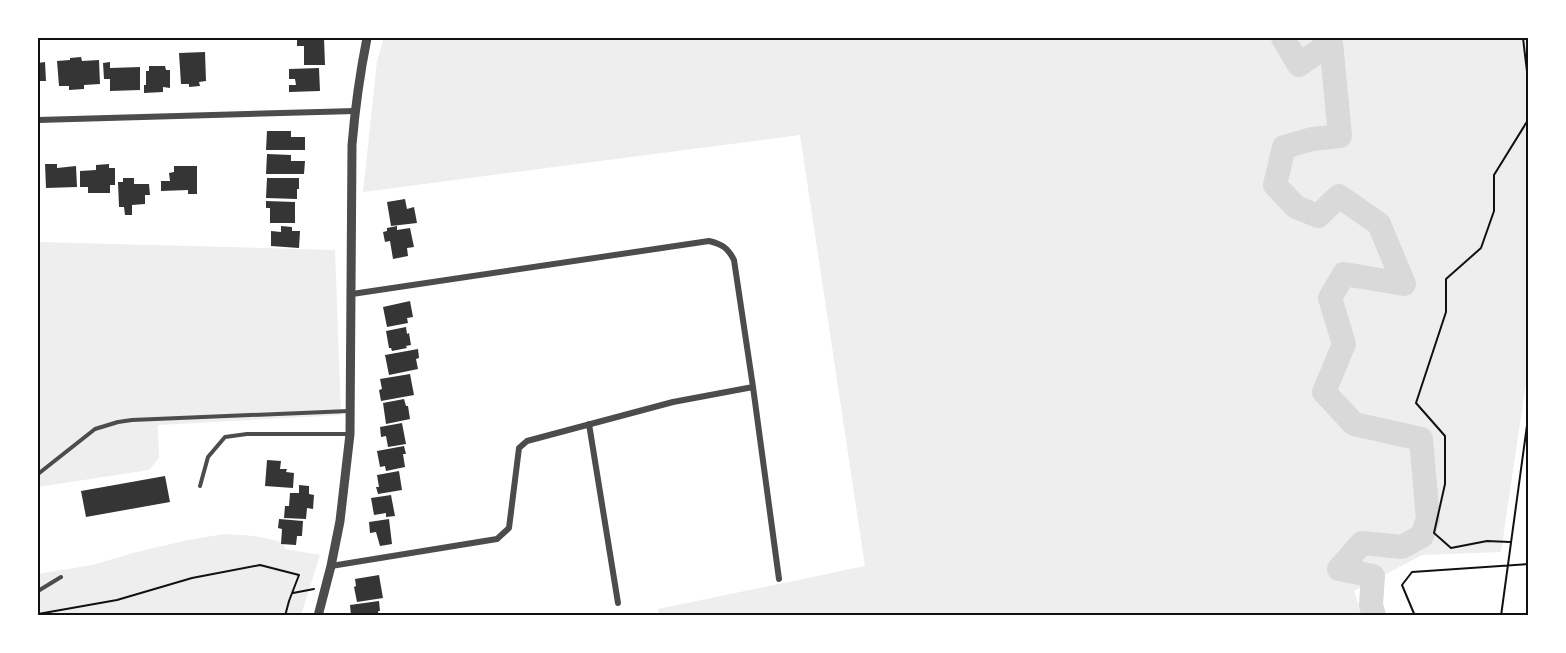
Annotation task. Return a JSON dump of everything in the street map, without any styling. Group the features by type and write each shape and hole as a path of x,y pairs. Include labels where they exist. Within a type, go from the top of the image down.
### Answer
{"street":[{"path":"318,615 332,566 350,434 352,145 360,71 367,38"},
{"path":"38,120 355,111"},
{"path":"352,294 709,241 721,244 734,260 779,579"},
{"path":"332,566 497,539 509,528 519,448 527,441 673,402 753,387"},
{"path":"589,424 618,603"}],"lane":[{"path":"38,474 95,429 118,422 350,411"},
{"path":"200,486 208,457 225,437 247,434 350,434"},
{"path":"38,591 61,577"}],"path":[{"path":"1522,38 1528,80"},
{"path":"1510,542 1487,541 1451,548 1434,533 1445,484 1445,436 1416,403 1446,312 1446,279 1481,248 1494,211 1494,175 1528,120"},
{"path":"1501,615 1528,418"},
{"path":"1415,615 1402,585 1412,572 1528,564"},
{"path":"38,614 117,600 192,578 260,565 299,575 285,615"},
{"path":"292,593 316,588"}],"shaded area":[{"path":"384,38 1528,38 1528,370 1501,552 1422,555 1354,591 1362,615 659,615 658,609 865,566 800,135 363,192 377,61"},
{"path":"38,242 335,250 341,415 158,425 159,458 149,470 38,487"},
{"path":"224,534 269,539 283,543 286,549 320,555 301,615 38,616 38,574 92,565 188,540"}],"building":[{"path":"297,38 324,38 325,65 304,65 304,46 297,46"},
{"path":"205,52 206,81 199,82 200,86 189,87 189,84 181,84 179,53"},
{"path":"81,57 82,61 99,60 100,84 84,85 84,89 69,90 69,86 59,86 57,61"},
{"path":"45,62 46,81 38,81 38,63"},
{"path":"110,62 110,68 140,67 140,90 110,91 110,79 104,79 103,63"},
{"path":"149,66 165,66 166,70 170,70 170,88 163,87 163,92 144,93 146,71 149,71"},
{"path":"319,68 320,91 289,92 289,85 296,85 295,79 289,79 289,69"},
{"path":"267,131 291,131 291,137 305,137 305,150 266,150"},
{"path":"267,154 291,155 291,161 305,161 304,174 266,174"},
{"path":"45,164 57,164 57,168 76,166 77,187 46,188"},
{"path":"109,164 109,168 115,168 115,185 110,185 110,193 88,193 88,187 80,187 80,171 96,170 96,165"},
{"path":"174,166 197,166 197,194 188,194 188,190 161,191 161,181 170,181 169,173 174,172"},
{"path":"123,178 134,178 134,184 149,184 150,195 145,195 145,204 132,205 132,215 125,215 124,207 119,207 118,182 123,182"},
{"path":"267,178 299,178 297,199 266,198"},
{"path":"405,199 407,209 414,207 417,223 391,226 387,202"},
{"path":"266,201 295,202 295,223 270,223 270,208 266,208"},
{"path":"281,226 292,227 292,231 300,231 299,248 271,246 271,231 281,232"},
{"path":"397,226 397,230 410,228 414,247 407,248 408,256 393,259 390,241 385,242 383,232 387,231 387,228"},
{"path":"410,301 413,317 407,318 408,323 387,327 383,307"},
{"path":"406,327 411,345 392,351 389,348 386,331"},
{"path":"418,349 419,358 416,359 418,369 389,375 385,355"},
{"path":"410,374 414,395 381,401 380,379"},
{"path":"404,399 408,406 410,419 386,424 383,403"},
{"path":"402,423 406,444 388,447 386,436 381,437 380,427"},
{"path":"404,446 405,467 386,471 385,466 380,467 377,451"},
{"path":"267,460 281,461 280,469 287,469 286,472 294,473 293,488 265,486"},
{"path":"399,471 402,490 378,494 377,475"},
{"path":"165,476 170,502 86,517 81,491"},
{"path":"299,485 309,486 309,494 314,495 313,509 307,508 306,519 284,518 285,506 289,506 290,493 299,493"},
{"path":"391,495 395,516 386,517 386,513 374,515 371,498"},
{"path":"279,519 303,521 302,536 297,536 296,545 281,544 282,529 278,528"},
{"path":"389,519 392,544 380,546 376,532 370,533 369,522"},
{"path":"379,575 383,598 357,602 355,579"},
{"path":"379,601 379,616 351,616 350,605"}],"waterway":[{"path":"1283,38 1299,65 1331,42 1340,136 1312,139 1284,147 1275,185 1296,207 1318,216 1339,196 1379,224 1404,284 1344,274 1330,298 1344,344 1324,392 1354,424 1421,439 1428,519 1422,536 1402,547 1362,543 1339,569 1373,576 1371,605 1374,616"}]}
